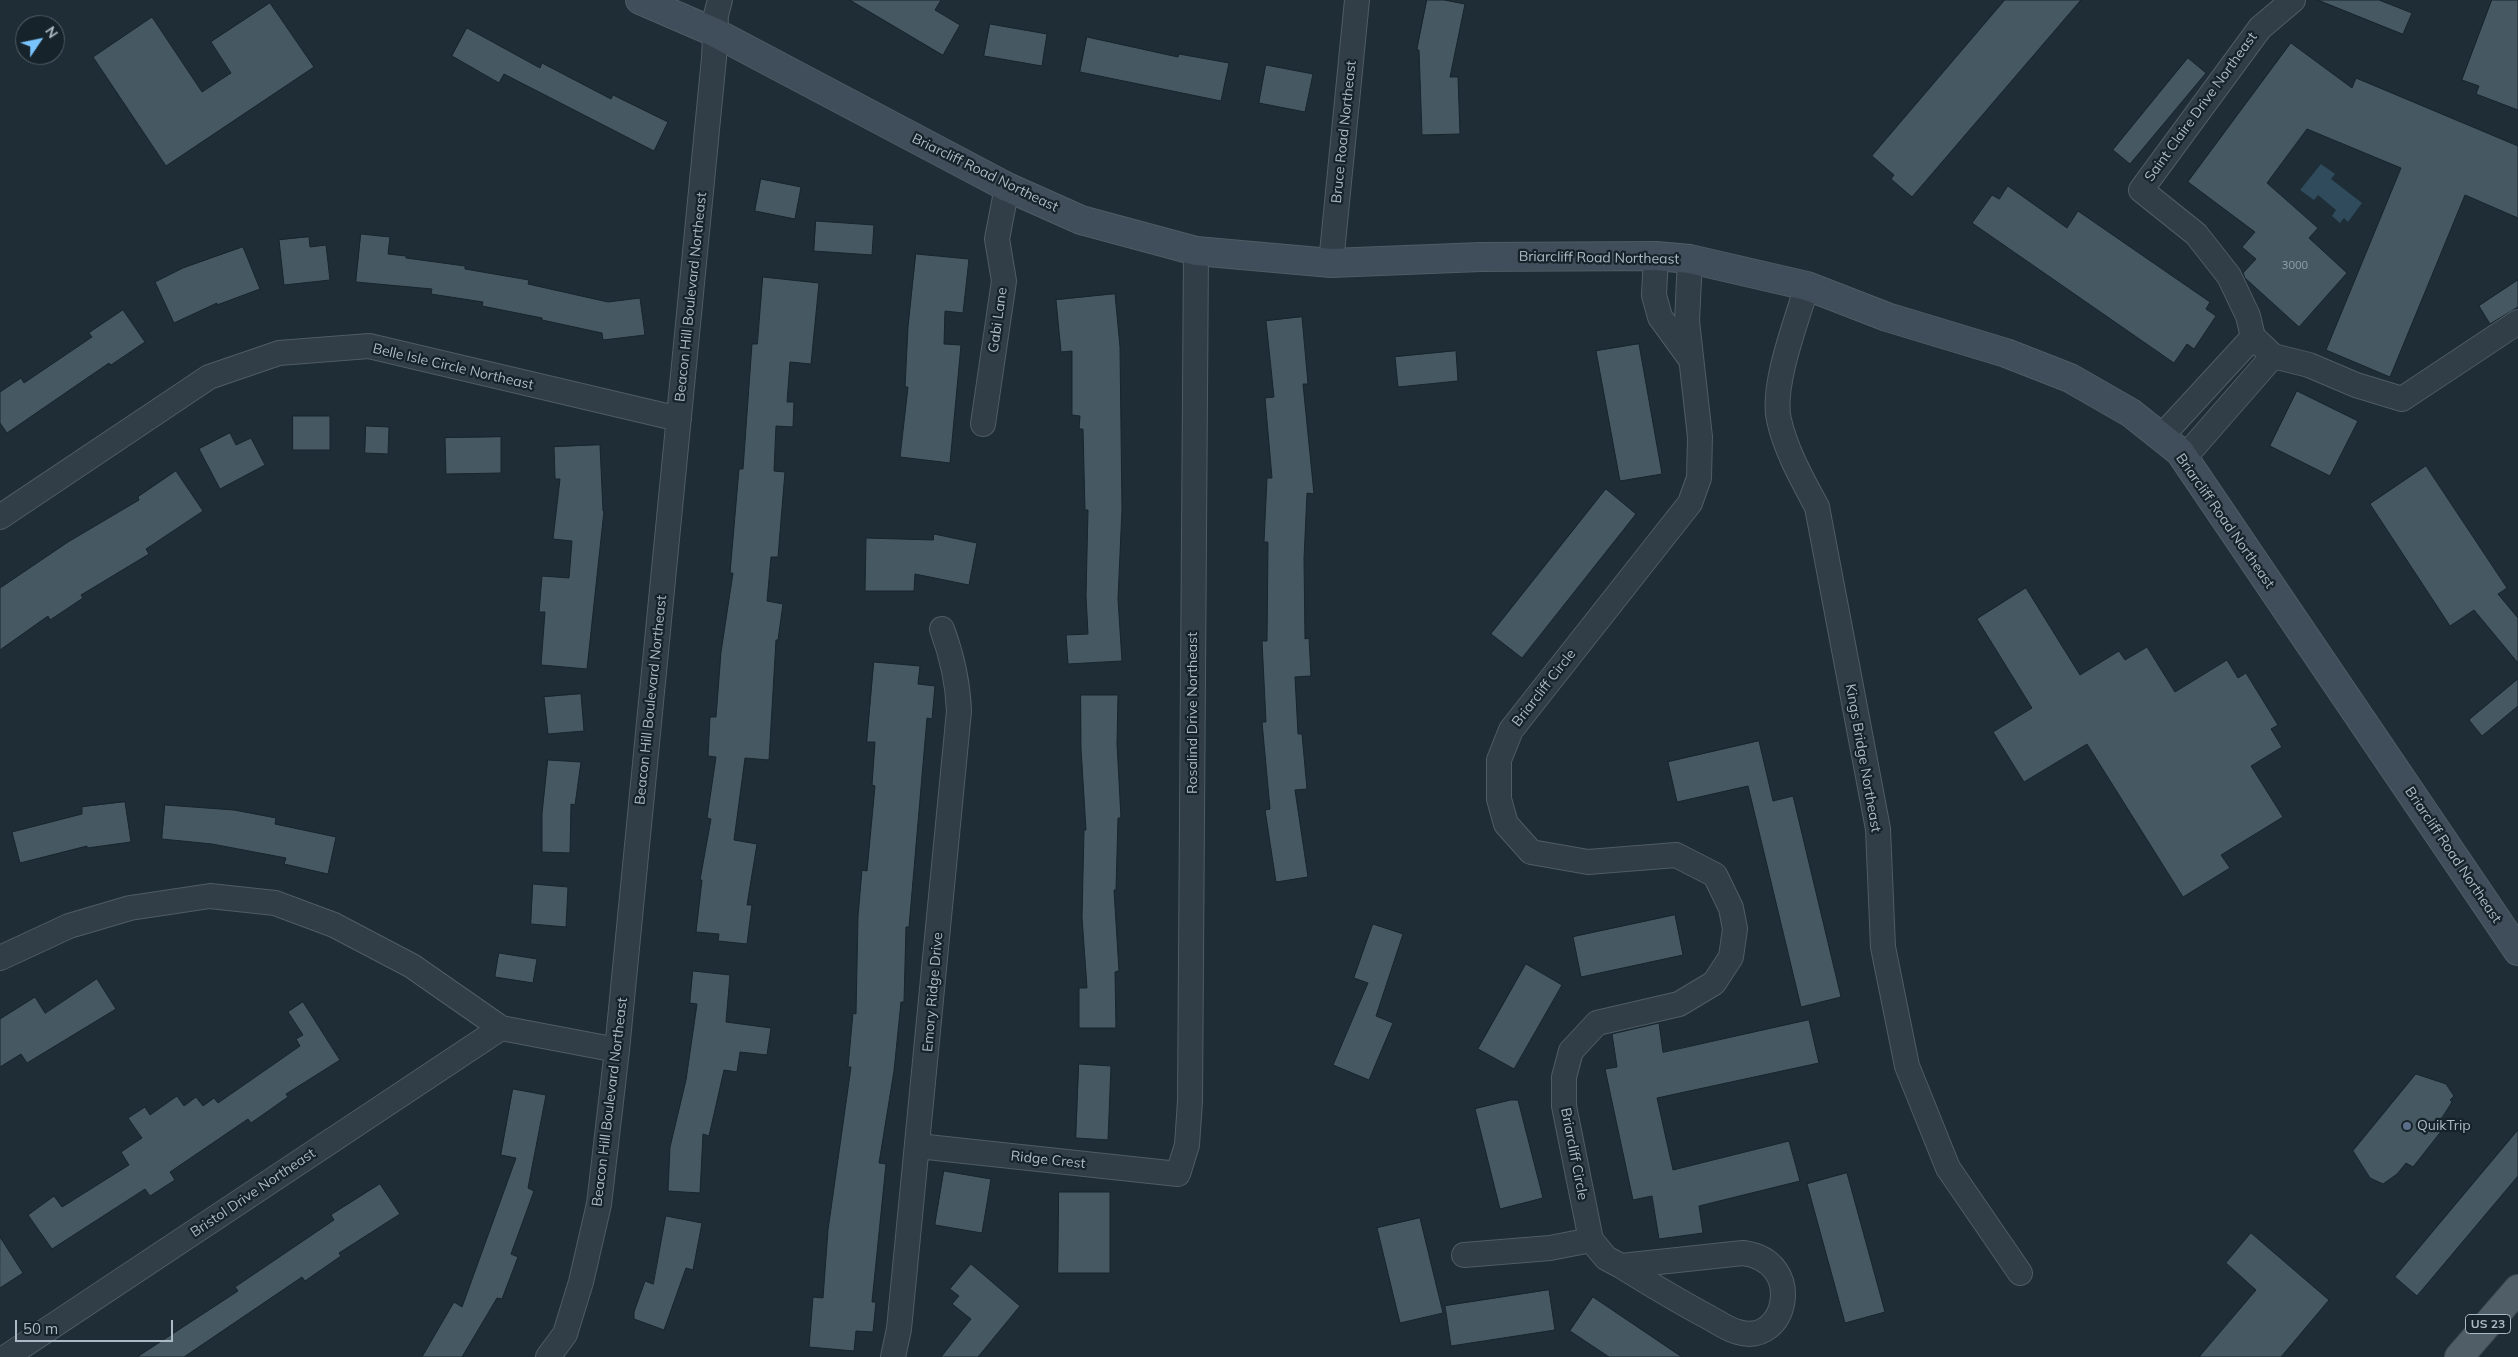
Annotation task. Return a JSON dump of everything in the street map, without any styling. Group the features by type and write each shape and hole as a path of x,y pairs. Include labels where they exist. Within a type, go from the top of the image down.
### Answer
{"main road":[{"name":"Briarcliff Road Northeast","path":"640,0 714,32 1007,187 1081,220 1196,251 1331,263 1481,257 1656,256 1690,259 1807,286 1887,316 2006,354 2070,378 2131,413 2184,458 2518,951"},
{"name":"US 23","path":"2460,1357 2518,1289"}],"street":[{"name":"Beacon Hill Boulevard Northeast","path":"548,1357 564,1334 581,1282 595,1221 617,1050 714,58 714,32 720,0"},
{"name":"Bruce Road Northeast","path":"1331,263 1357,0"},
{"name":"Saint Claire Drive Northeast","path":"2253,337 2248,316 2228,276 2196,234 2141,190 2260,28 2293,0"},
{"name":"Gabi Lane","path":"983,424 1004,282 998,239 1007,187"},
{"name":"Rosalind Drive Northeast","path":"1178,1174 1187,1144 1190,1101 1196,251"},
{"name":"Briarcliff Circle","path":"1656,256 1654,295 1660,317 1690,358"},
{"name":"Briarcliff Circle","path":"1621,1266 1743,1253 1756,1254 1767,1260 1782,1279 1784,1302 1780,1313 1767,1327 1756,1333 1738,1333 1679,1302 1606,1258 1591,1240 1564,1106 1564,1077 1572,1051 1597,1023 1679,1004 1714,983 1731,957 1734,929 1732,908 1716,876 1676,855 1588,862 1531,852 1506,824 1499,799 1499,760 1511,730 1690,503 1699,478 1700,437 1687,320 1690,259"},
{"name":"Kings Bridge Northeast","path":"1807,286 1778,383 1778,418 1795,467 1817,507 1878,829 1883,947 1907,1066 1948,1168 2020,1273"},
{"path":"2161,437 2253,337 2273,356 2309,365 2356,385 2402,399 2518,322"},
{"name":"Belle Isle Circle Northeast","path":"0,517 209,378 279,353 369,346 679,419"},
{"path":"2184,458 2273,356"},
{"path":"2220,372 2242,392"},
{"name":"Emory Ridge Drive","path":"893,1357 899,1329 918,1146 959,712 958,690 950,649 942,629"},
{"path":"0,958 69,926 130,908 210,896 275,903 334,925 412,966 501,1028 617,1050"},
{"name":"Bristol Drive Northeast","path":"6,1357 501,1028"},
{"name":"Ridge Crest","path":"918,1146 1178,1174"},
{"path":"1464,1256 1550,1248 1591,1240"}],"water":[{"path":"2321,164 2335,174 2331,179 2362,203 2348,222 2344,218 2340,223 2332,216 2336,210 2318,195 2314,200 2300,190"}],"building":[{"path":"850,0 941,0 935,10 960,25 943,55"},
{"path":"1427,0 1444,0 1465,4 1450,77 1458,77 1460,134 1422,135 1419,50 1417,50"},
{"path":"2005,0 2081,0 1912,197 1891,179 1894,175 1872,156"},
{"path":"2318,0 2379,0 2412,13 2403,34"},
{"path":"2492,0 2518,0 2518,110 2476,94 2479,86 2462,80"},
{"path":"270,3 314,67 166,166 93,57 152,17 202,92 231,73 211,42"},
{"path":"990,24 1047,34 1042,66 984,56"},
{"path":"467,28 540,68 542,63 611,99 613,95 668,122 654,151 504,74 499,83 452,56"},
{"path":"1087,37 1178,57 1179,54 1229,63 1221,101 1080,72"},
{"path":"2291,43 2352,88 2356,78 2518,146 2518,218 2465,195 2390,377 2326,350 2401,168 2307,129 2267,183 2318,228 2309,238 2347,273 2299,327 2245,278 2243,273 2256,259 2242,247 2255,232 2188,182"},
{"path":"2188,58 2206,73 2130,164 2113,150"},
{"path":"1266,65 1313,74 1305,112 1259,103"},
{"path":"761,179 801,187 795,219 755,211"},
{"path":"2008,186 2067,228 2078,211 2210,302 2206,309 2216,316 2194,349 2187,344 2174,363 1972,223 1992,195 1999,199"},
{"path":"816,221 874,225 872,255 814,251"},
{"path":"361,234 390,237 388,254 465,266 465,269 529,280 528,284 608,302 640,298 645,335 603,340 602,333 482,306 483,302 431,294 432,289 356,282"},
{"path":"309,237 310,247 326,245 330,280 284,285 279,240"},
{"path":"243,247 260,289 217,305 217,303 174,323 155,282 183,268"},
{"path":"916,254 969,259 963,313 945,311 944,344 961,345 950,463 900,457 908,387 905,387 908,327"},
{"path":"763,277 819,283 811,364 790,362 787,402 794,402 793,427 776,426 774,471 785,472 778,557 771,557 767,601 783,604 778,640 776,640 769,760 745,758 734,840 757,844 747,905 752,905 747,944 718,941 719,934 696,932 702,880 700,880 711,819 707,818 716,757 708,756 710,717 716,717 721,652 733,573 730,573 739,469 743,469 752,344 757,344"},
{"path":"2518,280 2518,307 2490,324 2479,306"},
{"path":"1115,294 1120,347 1122,509 1118,599 1122,661 1068,664 1066,635 1088,634 1086,596 1088,510 1085,510 1083,429 1079,429 1080,416 1072,415 1072,351 1061,352 1056,300"},
{"path":"123,310 145,342 111,365 109,363 7,433 0,423 0,392 21,378 24,383 92,337 89,333"},
{"path":"1302,317 1308,384 1303,384 1314,494 1307,493 1304,559 1305,639 1309,638 1311,676 1295,677 1298,734 1302,734 1307,789 1295,790 1308,877 1276,882 1265,810 1270,809 1262,722 1266,722 1262,641 1267,641 1268,542 1264,542 1267,478 1272,478 1265,398 1274,397 1266,321"},
{"path":"1639,344 1662,474 1620,481 1596,351"},
{"path":"1456,351 1458,381 1398,387 1395,357"},
{"path":"2297,391 2358,421 2330,476 2270,446"},
{"path":"293,416 330,416 330,450 293,450"},
{"path":"366,426 389,427 388,454 365,453"},
{"path":"230,433 236,445 251,438 265,465 220,489 199,449"},
{"path":"501,437 501,473 446,474 445,438"},
{"path":"600,445 604,511 587,669 541,665 545,612 539,612 542,576 569,578 572,541 553,539 560,479 555,479 554,447"},
{"path":"2426,466 2507,588 2498,594 2518,618 2518,663 2474,610 2450,626 2370,504"},
{"path":"176,471 203,511 146,549 149,554 81,595 83,598 50,620 48,616 0,650 0,588 68,542 139,500 138,497"},
{"path":"1606,489 1636,514 1522,658 1491,634"},
{"path":"934,534 977,543 969,585 915,574 914,591 865,591 866,538 933,540"},
{"path":"2026,588 2080,675 2119,651 2125,660 2147,647 2175,692 2227,660 2238,678 2246,673 2278,725 2271,729 2282,747 2251,766 2283,817 2221,855 2230,868 2183,897 2087,744 2024,782 1993,732 2032,708 1977,619"},
{"path":"874,662 920,666 918,684 935,686 932,719 927,718 909,927 906,927 904,1002 901,1002 894,1071 879,1163 886,1164 872,1302 876,1302 873,1332 856,1331 854,1351 809,1347 813,1297 823,1298 828,1230 851,1067 848,1067 853,1013 856,1014 858,916 862,870 867,871 875,786 872,785 875,742 867,742"},
{"path":"2518,679 2518,706 2482,736 2469,720"},
{"path":"581,694 584,731 548,734 544,697"},
{"path":"1081,695 1118,695 1117,744 1121,818 1118,818 1116,890 1114,890 1119,971 1115,972 1116,1028 1079,1028 1079,988 1087,988 1082,917 1084,830 1086,830 1081,748"},
{"path":"1759,741 1773,801 1793,796 1841,997 1801,1007 1748,786 1677,802 1668,762"},
{"path":"548,760 581,762 575,805 571,804 570,853 542,852 542,814"},
{"path":"125,802 131,842 87,848 87,846 20,863 12,832 82,814 82,807"},
{"path":"165,805 234,810 276,818 275,824 336,837 328,874 284,864 286,858 212,844 162,839"},
{"path":"533,884 568,887 566,927 531,924"},
{"path":"1675,915 1683,955 1581,977 1573,937"},
{"path":"1373,924 1403,934 1376,1016 1393,1023 1369,1080 1333,1065 1368,983 1354,978"},
{"path":"499,953 537,959 533,983 495,977"},
{"path":"1526,964 1562,985 1514,1069 1478,1049"},
{"path":"693,971 730,975 726,1022 771,1028 767,1055 740,1052 737,1072 724,1070 709,1136 703,1134 700,1193 668,1191 670,1147 686,1080 697,1004 690,1003"},
{"path":"97,979 116,1009 27,1063 21,1054 0,1067 0,1019 35,997 45,1013"},
{"path":"303,1002 340,1060 286,1094 288,1097 251,1123 248,1119 170,1172 175,1180 150,1196 145,1189 52,1249 28,1215 54,1196 62,1207 129,1165 121,1152 142,1138 128,1118 145,1107 150,1115 177,1096 184,1106 196,1097 203,1106 214,1098 218,1103 300,1046 296,1039 303,1035 288,1012"},
{"path":"1809,1020 1819,1063 1657,1098 1673,1170 1789,1141 1800,1181 1699,1206 1703,1233 1659,1239 1652,1196 1633,1200 1605,1069 1617,1067 1612,1034 1659,1023 1663,1052"},
{"path":"1079,1064 1111,1066 1108,1140 1076,1138"},
{"name":"QuikTrip","path":"2416,1074 2446,1084 2454,1096 2438,1124 2443,1129 2413,1167 2406,1163 2397,1174 2383,1184 2370,1178 2353,1151"},
{"path":"513,1089 546,1095 528,1188 534,1191 511,1254 518,1257 502,1299 497,1298 462,1357 422,1357 454,1302 462,1307 516,1158 501,1155"},
{"path":"1518,1100 1543,1198 1500,1209 1475,1109"},
{"path":"2518,1130 2518,1176 2417,1296 2395,1277"},
{"path":"944,1171 991,1179 982,1233 935,1225"},
{"path":"1847,1173 1885,1312 1845,1323 1807,1184"},
{"path":"380,1184 400,1214 339,1253 341,1256 305,1281 302,1277 184,1357 137,1357 238,1291 235,1287 334,1220 331,1215"},
{"path":"1059,1192 1110,1192 1110,1273 1058,1273"},
{"path":"666,1216 702,1223 693,1270 686,1268 664,1330 634,1319 634,1312 645,1281 653,1284"},
{"path":"1420,1218 1443,1313 1400,1323 1377,1228"},
{"path":"2251,1233 2329,1300 2281,1357 2199,1357 2256,1290 2226,1263"},
{"path":"0,1237 23,1273 0,1288"},
{"path":"971,1264 1020,1306 978,1357 941,1357 971,1319 952,1304 959,1296 950,1289"},
{"path":"1549,1290 1555,1330 1451,1346 1445,1306"},
{"path":"1593,1297 1682,1357 1609,1357 1570,1331"}],"place":[{"name":"QuikTrip","path":"2407,1126"}]}
